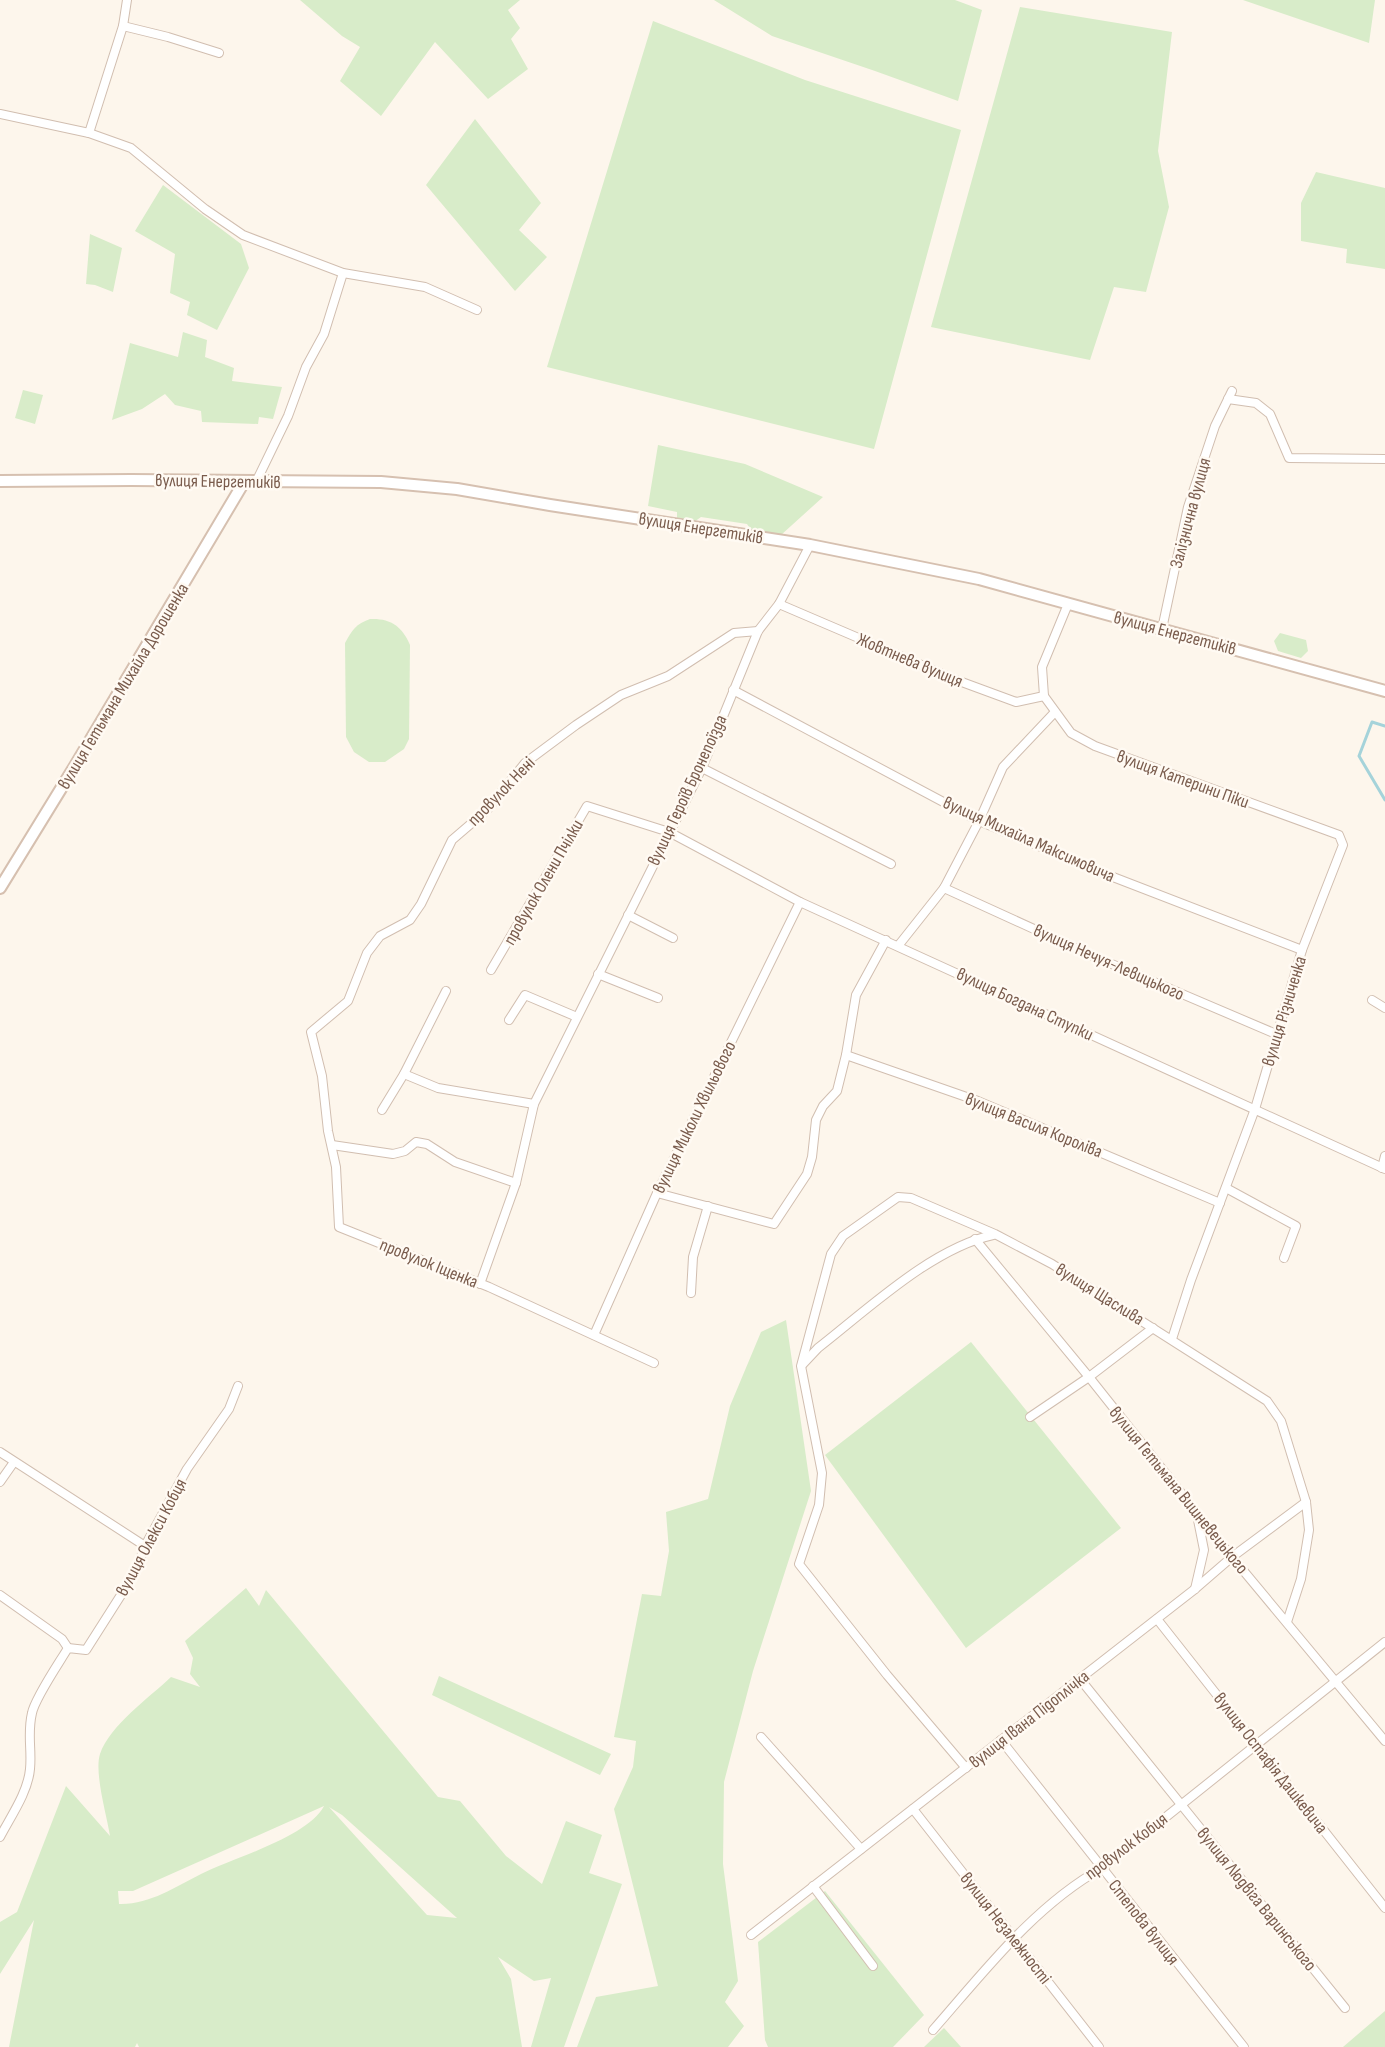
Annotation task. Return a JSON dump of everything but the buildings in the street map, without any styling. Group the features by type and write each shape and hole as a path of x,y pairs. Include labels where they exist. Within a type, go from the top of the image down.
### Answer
{"main road":[{"name":"вулиця Енергетиків","path":"0,481 381,482 433,485 810,545 979,579 1385,691"},
{"name":"вулиця Гетьмана Михайла Дорошенка","path":"0,888 244,482"}],"street":[{"path":"89,133 123,26 127,0"},
{"path":"123,26 219,53"},
{"path":"0,114 89,133 131,147 205,209 243,235 343,273 425,287 477,310"},
{"path":"256,482 288,416 306,367 324,334 343,273"},
{"name":"Залізнична вулиця","path":"1162,629 1188,507 1215,426 1232,391"},
{"path":"1228,399 1256,403 1270,414 1289,458 1385,459"},
{"name":"вулиця Героїв Бронепоїзда","path":"480,1284 516,1183 534,1104 702,768 758,631 779,604 810,545"},
{"name":"Жовтнева вулиця","path":"779,604 959,681 1016,702 1044,696"},
{"path":"1044,696 1042,667 1068,604"},
{"name":"провулок Нені","path":"311,1032 348,1001 368,953 380,936 410,920 421,904 452,840 487,810 525,763 621,695 668,676 734,633 758,631"},
{"name":"вулиця Михайла Максимовича","path":"733,690 979,821 1113,877 1302,950"},
{"name":"вулиця Катерини Піки","path":"1044,696 1071,733 1095,746 1339,835"},
{"path":"898,945 944,888 1004,767 1054,712"},
{"path":"702,768 891,864"},
{"name":"провулок Олени Пчілки","path":"491,970 587,806 669,832"},
{"name":"вулиця Богдана Ступки","path":"669,832 800,902 1384,1168"},
{"name":"вулиця Різниченка","path":"1172,1339 1191,1280 1255,1109 1302,950 1343,845 1339,835"},
{"name":"вулиця Нечуя-Левицького","path":"944,888 1093,956 1276,1034"},
{"name":"вулиця Миколи Хвильового","path":"594,1335 657,1193 800,902"},
{"path":"627,915 673,938"},
{"path":"657,1193 774,1224 807,1174 812,1157 816,1120 823,1106 837,1091 846,1055 856,995 886,940"},
{"path":"598,974 658,998"},
{"path":"382,1110 404,1074 446,991"},
{"path":"509,1020 525,995 577,1017"},
{"path":"1372,1000 1385,1008"},
{"name":"провулок Іщенка","path":"311,1032 322,1076 328,1131 336,1167 339,1227 480,1284 654,1363"},
{"name":"вулиця Василя Короліва","path":"846,1055 978,1101 1220,1203"},
{"path":"404,1074 438,1089 534,1104"},
{"path":"332,1145 393,1154 405,1151 416,1143 427,1144 455,1162 516,1183"},
{"path":"1384,1168 1385,1156"},
{"path":"1226,1188 1296,1226 1284,1257"},
{"name":"вулиця Щаслива","path":"801,1366 831,1254 843,1236 898,1197 911,1198 995,1234 1052,1264 1267,1401 1281,1421 1306,1502 1309,1530 1301,1579 1287,1622"},
{"path":"691,1293 693,1257 708,1206"},
{"path":"966,1768 887,1675 799,1564 819,1505 822,1473 801,1366 818,1348 927,1263 975,1239 995,1234"},
{"name":"вулиця Гетьмана Вишневецького","path":"975,1239 1089,1377 1232,1557 1336,1679 1385,1741"},
{"path":"1030,1417 1089,1377 1154,1328"},
{"name":"вулиця Олекси Кобця","path":"68,1648 86,1650 135,1573 145,1546 187,1468 229,1409 238,1386"},
{"path":"0,1452 145,1546"},
{"path":"0,1482 14,1461"},
{"name":"вулиця Івана Підоплічка","path":"751,1935 1195,1590 1232,1557 1306,1502"},
{"path":"1195,1590 1204,1550 1196,1510"},
{"path":"0,1595 62,1640 68,1648 32,1710 28,1738 31,1753 30,1771 23,1792 0,1837"},
{"name":"вулиця Остафія Дашкевича","path":"1157,1619 1385,1908"},
{"name":"провулок Кобця","path":"933,2030 1014,1939 1077,1882 1102,1868 1385,1642"},
{"name":"вулиця Людвіга Варинського","path":"1080,1679 1345,2008"},
{"path":"761,1737 861,1849"},
{"name":"Степова вулиця","path":"1001,1740 1244,2047"},
{"name":"вулиця Незалежності","path":"913,1809 1099,2047"},
{"path":"813,1886 873,1966"}],"green space":[{"path":"300,0 520,0 508,10 520,28 511,39 528,69 488,99 435,42 381,116 340,81 360,47 342,36"},
{"path":"714,0 955,0 982,10 958,101 772,36"},
{"path":"1243,0 1375,0 1369,43"},
{"path":"1020,7 1172,32 1158,151 1169,207 1146,292 1114,287 1090,360 931,327"},
{"path":"653,21 805,80 961,130 874,449 547,367"},
{"path":"475,119 541,203 519,230 547,257 515,291 426,185"},
{"path":"1316,172 1385,188 1385,269 1346,263 1347,249 1301,241 1301,203"},
{"path":"163,185 241,244 249,268 217,330 187,315 190,302 170,293 175,254 135,231"},
{"path":"90,234 122,248 113,292 86,284"},
{"path":"183,332 207,340 205,357 234,368 232,381 282,387 273,419 259,417 258,424 202,422 201,411 175,405 165,394 142,409 112,420 130,343 178,357"},
{"path":"23,390 43,395 35,424 15,418"},
{"path":"658,445 745,464 823,497 781,535 751,530 747,524 701,517 694,522 677,518 677,512 648,506"},
{"path":"370,619 384,620 394,624 410,645 409,739 404,749 385,762 369,762 354,752 346,737 345,643 355,628"},
{"path":"1280,633 1306,640 1308,651 1301,658 1278,651 1274,641"},
{"path":"786,1320 811,1491 753,1671 724,1782 723,1864 738,1981 725,2002 744,2026 728,2047 577,2047 596,1997 658,1986 614,1809 633,1767 636,1741 614,1737 642,1594 661,1596 669,1551 666,1512 708,1499 730,1406 761,1332"},
{"path":"971,1342 1121,1528 966,1648 825,1455"},
{"path":"246,1588 259,1606 266,1590 438,1797 460,1801 506,1856 542,1884 566,1821 602,1835 589,1873 622,1884 564,2047 531,2047 551,1978 534,1981 498,1957 511,1979 522,2047 139,2047 137,2043 135,2047 9,2047 34,1920 0,1974 0,1922 17,1912 66,1786 110,1836 100,1783 100,1754 105,1743 121,1722 171,1677 200,1687 190,1674 193,1658 185,1641","holes":["324,1806 303,1827 268,1846 141,1902 119,1904 118,1891 133,1891","329,1807 342,1815 457,1918 427,1915"]},
{"path":"439,1676 611,1754 600,1775 432,1695"},
{"path":"825,1891 924,2015 893,2047 768,2047 765,2040 758,1942"},
{"path":"1385,2011 1385,2047 1343,2047"},
{"path":"944,2028 961,2047 924,2047"}],"waterway":[{"path":"1385,726 1372,722 1359,756 1385,800"}]}
